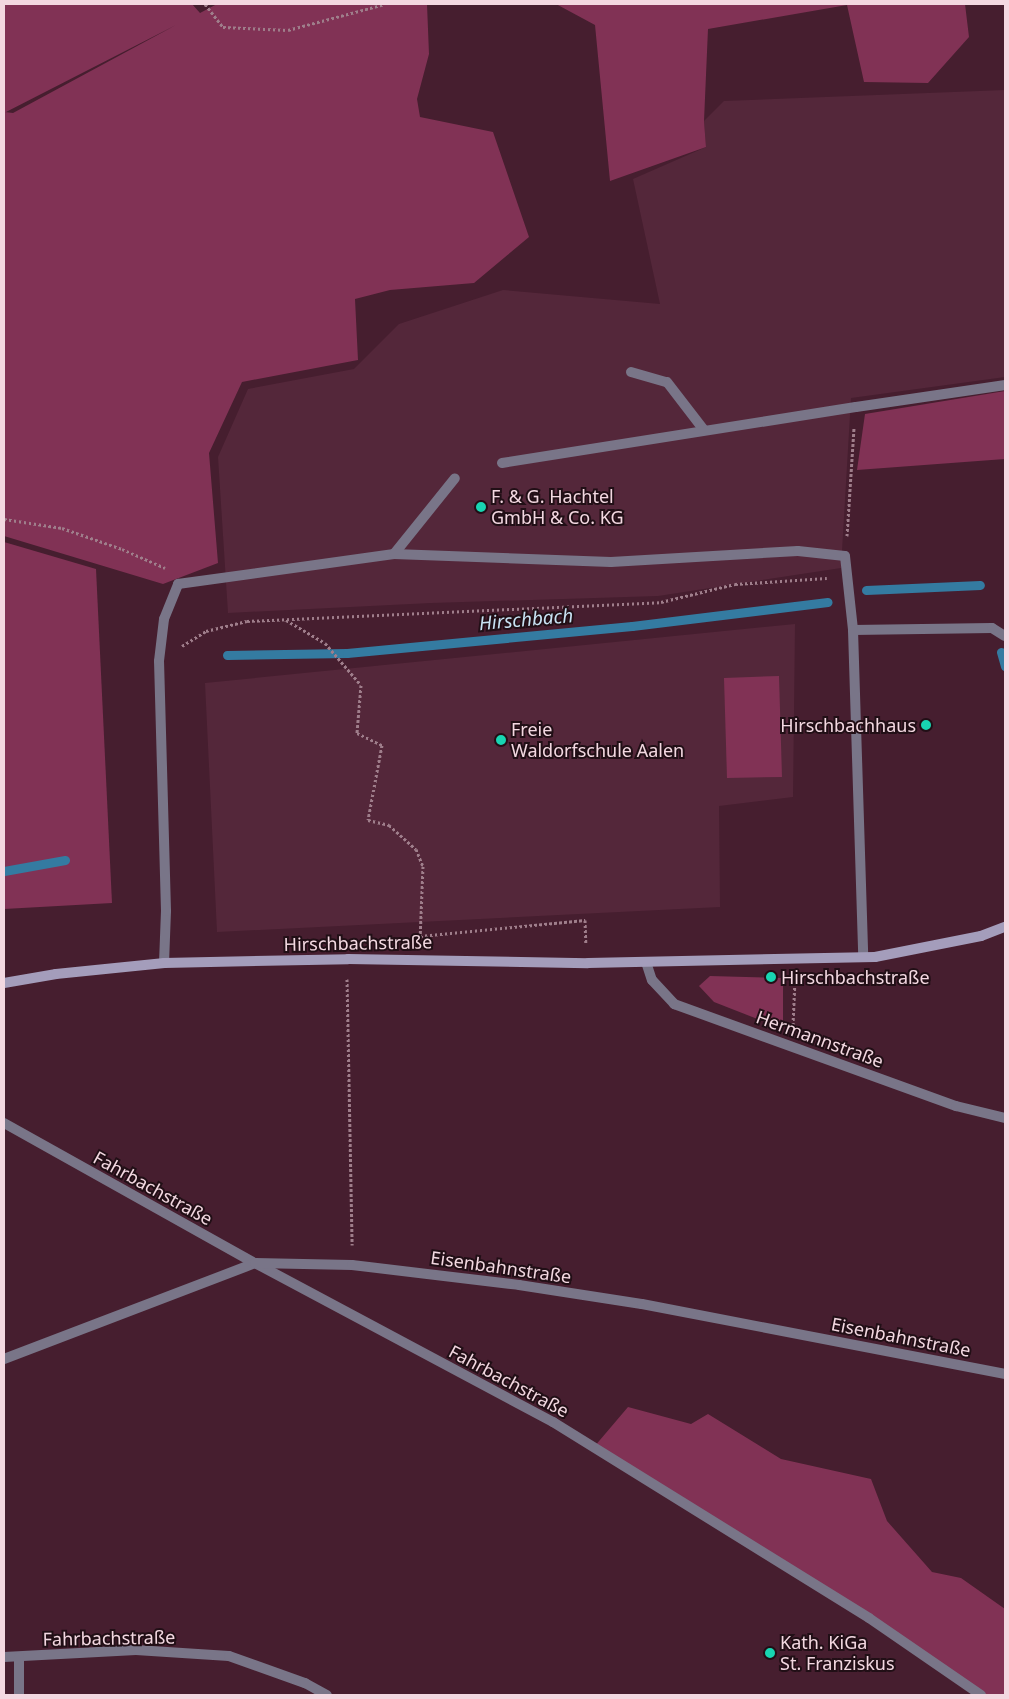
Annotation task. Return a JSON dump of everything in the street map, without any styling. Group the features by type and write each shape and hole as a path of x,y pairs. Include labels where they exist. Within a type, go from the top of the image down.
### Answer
{"street":[{"path":"631,372 667,382 704,430"},
{"path":"502,463 704,430 1005,385"},
{"path":"394,554 455,478"},
{"path":"164,963 166,911 158,661 164,619 178,584 394,554 611,562 798,551 846,556 853,630 863,957"},
{"path":"853,630 992,628 1005,636"},
{"name":"Hirschbachstraße","path":"4,983 56,974 164,963 420,958 588,963 875,958 982,936 1005,927"},
{"name":"Hermannstraße","path":"646,962 652,980 674,1004 956,1106 1005,1118"},
{"name":"Fahrbachstraße","path":"4,1123 255,1262 553,1422 869,1618 981,1695"},
{"name":"Eisenbahnstraße","path":"4,1359 255,1262 352,1265 519,1285 642,1304 1005,1374"},
{"name":"Fahrbachstraße","path":"4,1657 136,1650 229,1656 305,1683 327,1695"},
{"path":"19,1657 19,1695"}],"path":[{"path":"204,4 224,27 288,30 385,4"},
{"path":"846,556 856,407"},
{"path":"4,520 62,528 122,549 163,566 178,584"},
{"path":"158,661 206,631 248,621 661,602 734,584 848,576"},
{"path":"286,620 325,643 361,685 357,733 382,746 368,820 389,825 416,849 423,866 420,936 585,920 588,963"},
{"path":"346,987 352,1265"},
{"path":"793,1046 794,990"}],"shaded area":[{"path":"4,4 192,4 200,13 217,4 427,4 429,54 417,99 420,117 493,132 529,237 474,283 390,290 355,299 358,360 242,382 209,453 218,563 163,584 4,536","holes":["176,25 13,113 5,112"]},
{"path":"556,4 965,4 969,37 928,83 864,82 847,5 708,29 704,121 706,147 610,181 595,25"},
{"path":"1005,90 1005,377 851,398 841,568 658,596 431,603 228,613 218,457 248,389 354,369 399,324 503,290 660,304 633,179 706,147 704,121 724,101"},
{"path":"1005,391 1005,459 857,470 865,414"},
{"path":"4,542 96,569 112,903 4,909"},
{"name":"Freie Waldorfschule Aalen","path":"795,624 793,797 719,806 720,907 217,932 205,683"},
{"path":"779,676 782,777 727,778 724,678"},
{"path":"710,976 783,978 783,1029 714,1002 699,986"},
{"path":"628,1407 691,1424 708,1414 781,1459 871,1479 887,1521 932,1572 961,1578 1005,1609 1005,1695 981,1695 594,1447"}],"waterway":[{"name":"Hirschbach","path":"866,590 980,585"},
{"name":"Hirschbach","path":"227,655 347,653 632,626 828,602"},
{"name":"Hirschbach","path":"1001,652 1005,666"},
{"name":"Hirschbach","path":"4,871 65,860"}],"place":[{"name":"F. & G. Hachtel GmbH & Co. KG","path":"481,507"},
{"name":"Hirschbachhaus","path":"926,725"},
{"name":"Freie Waldorfschule Aalen","path":"501,740"},
{"name":"Hirschbachstraße","path":"771,977"},
{"name":"Kath. KiGa St. Franziskus","path":"770,1653"}]}
